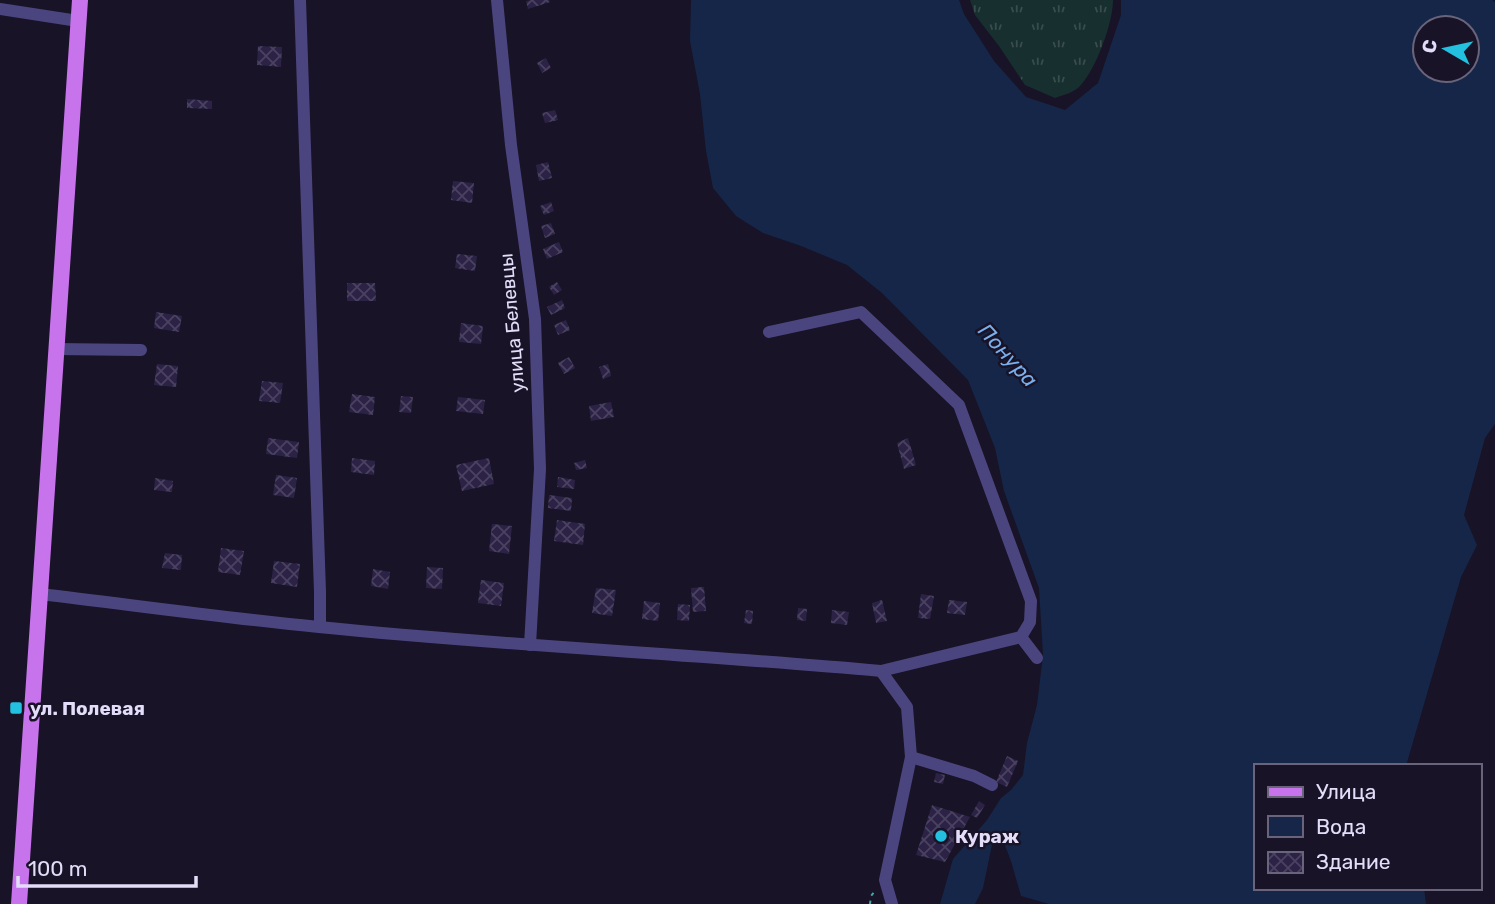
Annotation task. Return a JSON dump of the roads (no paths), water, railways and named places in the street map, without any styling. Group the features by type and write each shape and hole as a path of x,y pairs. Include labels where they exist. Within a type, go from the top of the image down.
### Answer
{"main road":[{"path":"19,904 80,0"}],"street":[{"path":"300,0 320,627"},
{"name":"улица Белевцы","path":"497,0 511,145 535,319 540,469 530,645"},
{"path":"0,9 78,20"},
{"path":"40,594 320,627 881,671 1021,637 1030,622 1031,601 959,405 861,312 769,332"},
{"path":"55,349 141,350"},
{"path":"1021,637 1037,658"},
{"path":"881,671 907,707 911,757 885,880 892,904"},
{"path":"911,757 974,776 992,785"}],"water":[{"name":"Понура","path":"691,0 959,0 964,14 994,61 1026,97 1065,110 1098,83 1121,15 1121,0 1495,2 1495,424 1485,438 1464,515 1477,545 1461,577 1407,764 1254,764 1254,890 1424,890 1426,904 1049,904 1021,896 1004,843 992,845 983,888 975,904 940,904 953,859 987,820 1001,798 1023,775 1027,743 1037,705 1043,655 1039,588 1004,491 995,448 968,380 882,293 847,265 763,233 736,216 713,188 700,94 690,41"}],"place":[{"name":"ул. Полевая","path":"16,708"},
{"name":"Кураж","path":"941,836"}]}
